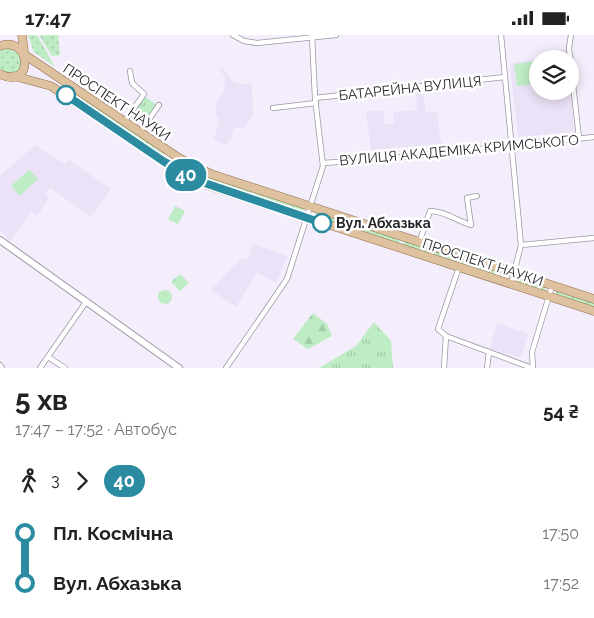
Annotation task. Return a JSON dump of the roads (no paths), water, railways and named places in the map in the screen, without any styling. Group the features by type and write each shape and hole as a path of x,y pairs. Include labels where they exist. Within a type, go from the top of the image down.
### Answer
{"main road":[{"path":"0,45 6,35"},
{"path":"0,83 24,68 22,35"},
{"path":"0,45 13,43 24,53"},
{"name":"ПРОСПЕКТ НАУКИ","path":"24,53 124,122 201,170 311,208 594,299"},
{"name":"ПРОСПЕКТ НАУКИ","path":"0,74 45,83 66,95 169,165 196,180 594,311"},
{"path":"0,240 179,368"}],"street":[{"path":"233,35 249,43 336,35"},
{"path":"500,35 522,245 511,284"},
{"path":"570,35 569,48 579,138"},
{"path":"226,368 287,279 308,218 323,163 316,100 312,36"},
{"path":"124,122 144,94 132,83 130,71"},
{"name":"БАТАРЕЙНА ВУЛИЦЯ","path":"273,108 316,100 505,77"},
{"path":"66,95 71,86"},
{"path":"143,128 159,105"},
{"name":"ВУЛИЦЯ АКАДЕМІКА КРИМСЬКОГО","path":"323,163 594,137"},
{"path":"419,243 430,211 442,211 456,220 472,225 467,198 477,196"},
{"path":"522,245 594,238"},
{"path":"459,267 438,329 446,336 533,368 532,352 552,286"},
{"path":"40,368 86,302"},
{"path":"444,368 446,336"},
{"path":"487,368 489,352"},
{"path":"48,357 64,368"}],"place":[{"name":"Вул. Абхазька","path":"322,223"}]}
